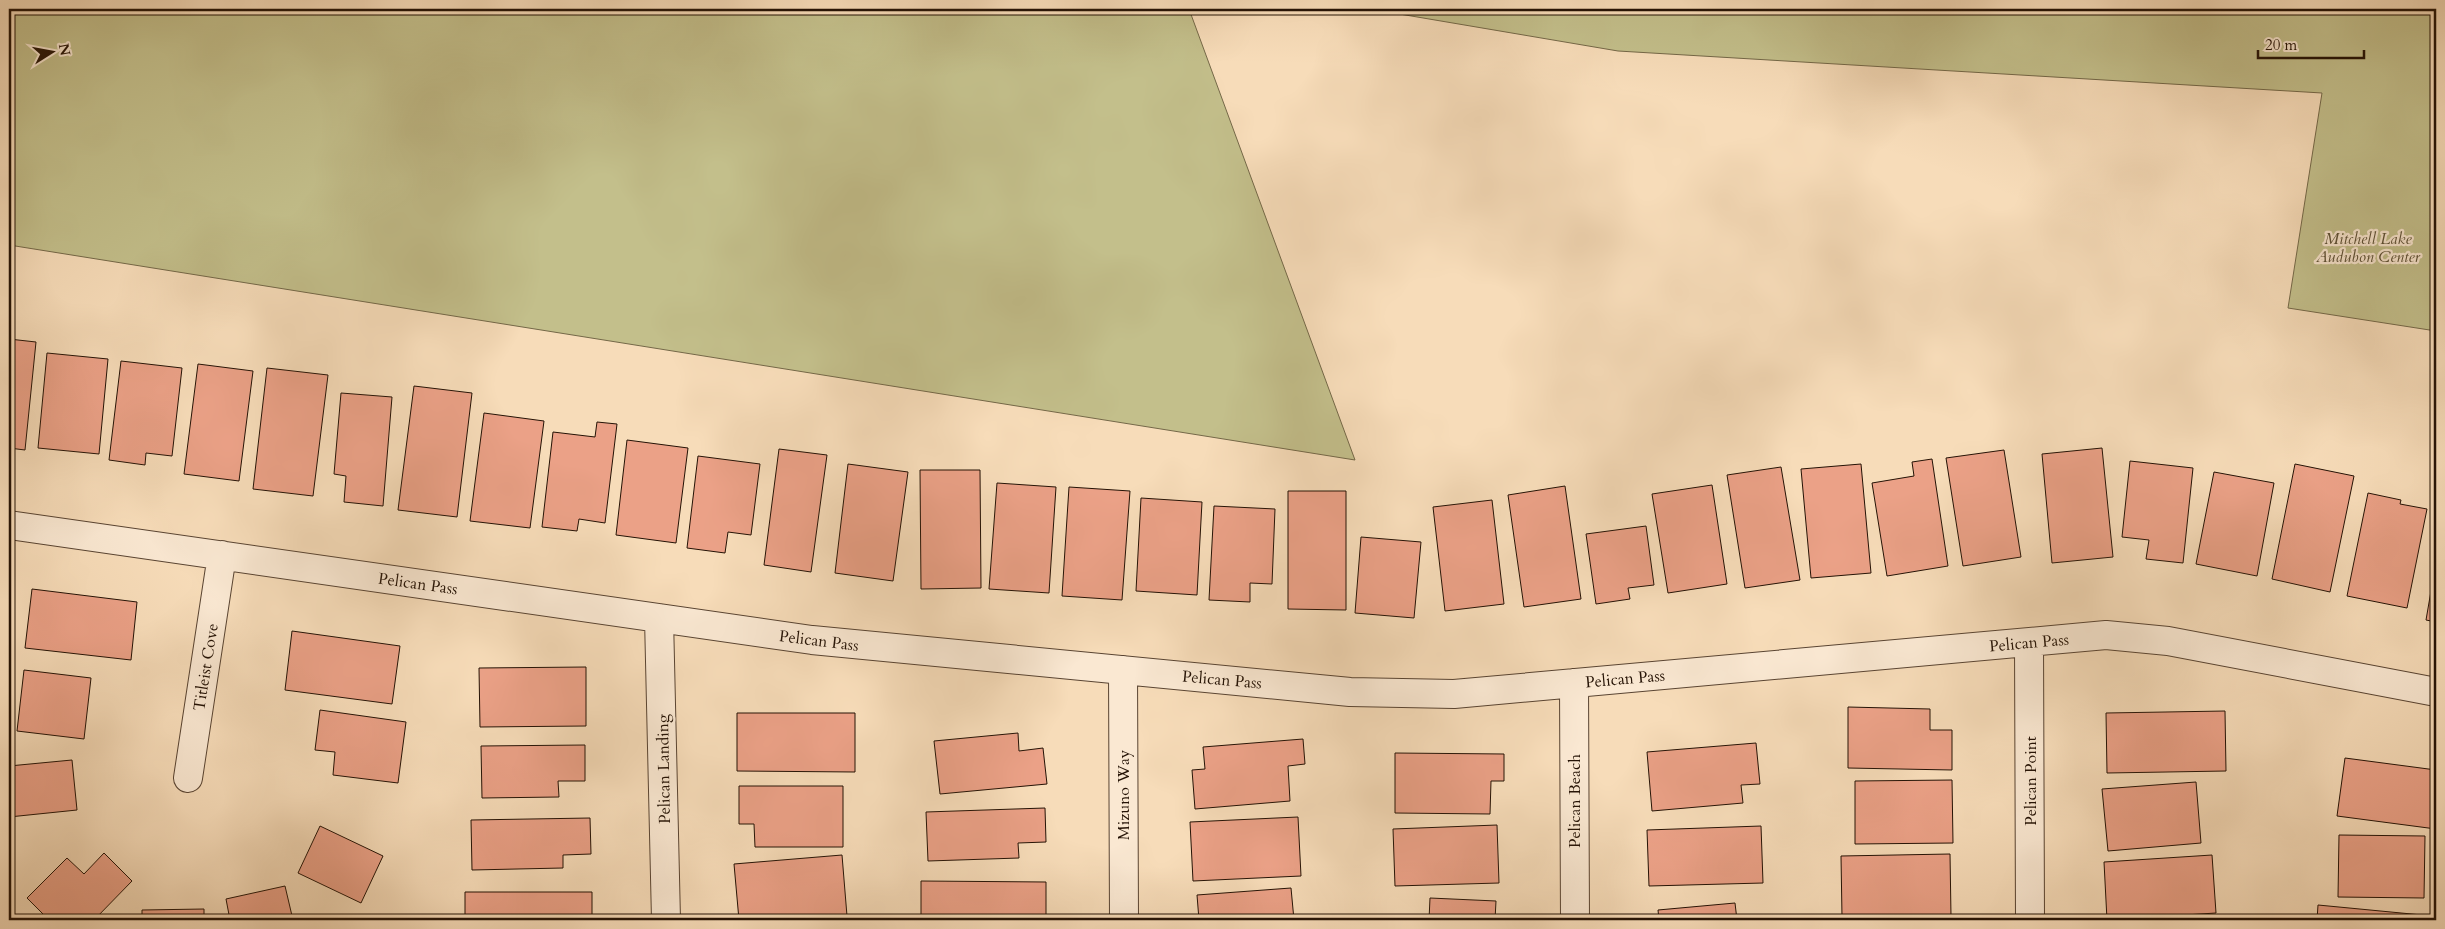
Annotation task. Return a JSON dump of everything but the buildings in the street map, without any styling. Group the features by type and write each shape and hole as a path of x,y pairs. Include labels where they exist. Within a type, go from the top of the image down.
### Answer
{"street":[{"name":"Pelican Pass","path":"9,525 812,640 1350,692 1454,694 2106,635 2168,641 2436,692"},
{"name":"Titleist Cove","path":"188,778 222,556"},
{"name":"Pelican Landing","path":"659,618 666,920"},
{"name":"Pelican Point","path":"2029,642 2030,920"},
{"name":"Mizuno Way","path":"1123,670 1124,920"},
{"name":"Pelican Beach","path":"1574,683 1575,920"}],"green space":[{"path":"9,9 1189,9 1355,460 9,245"},
{"name":"Mitchell Lake Audubon Center","path":"1370,9 2436,9 2436,331 2288,308 2322,93 1618,51"}]}
